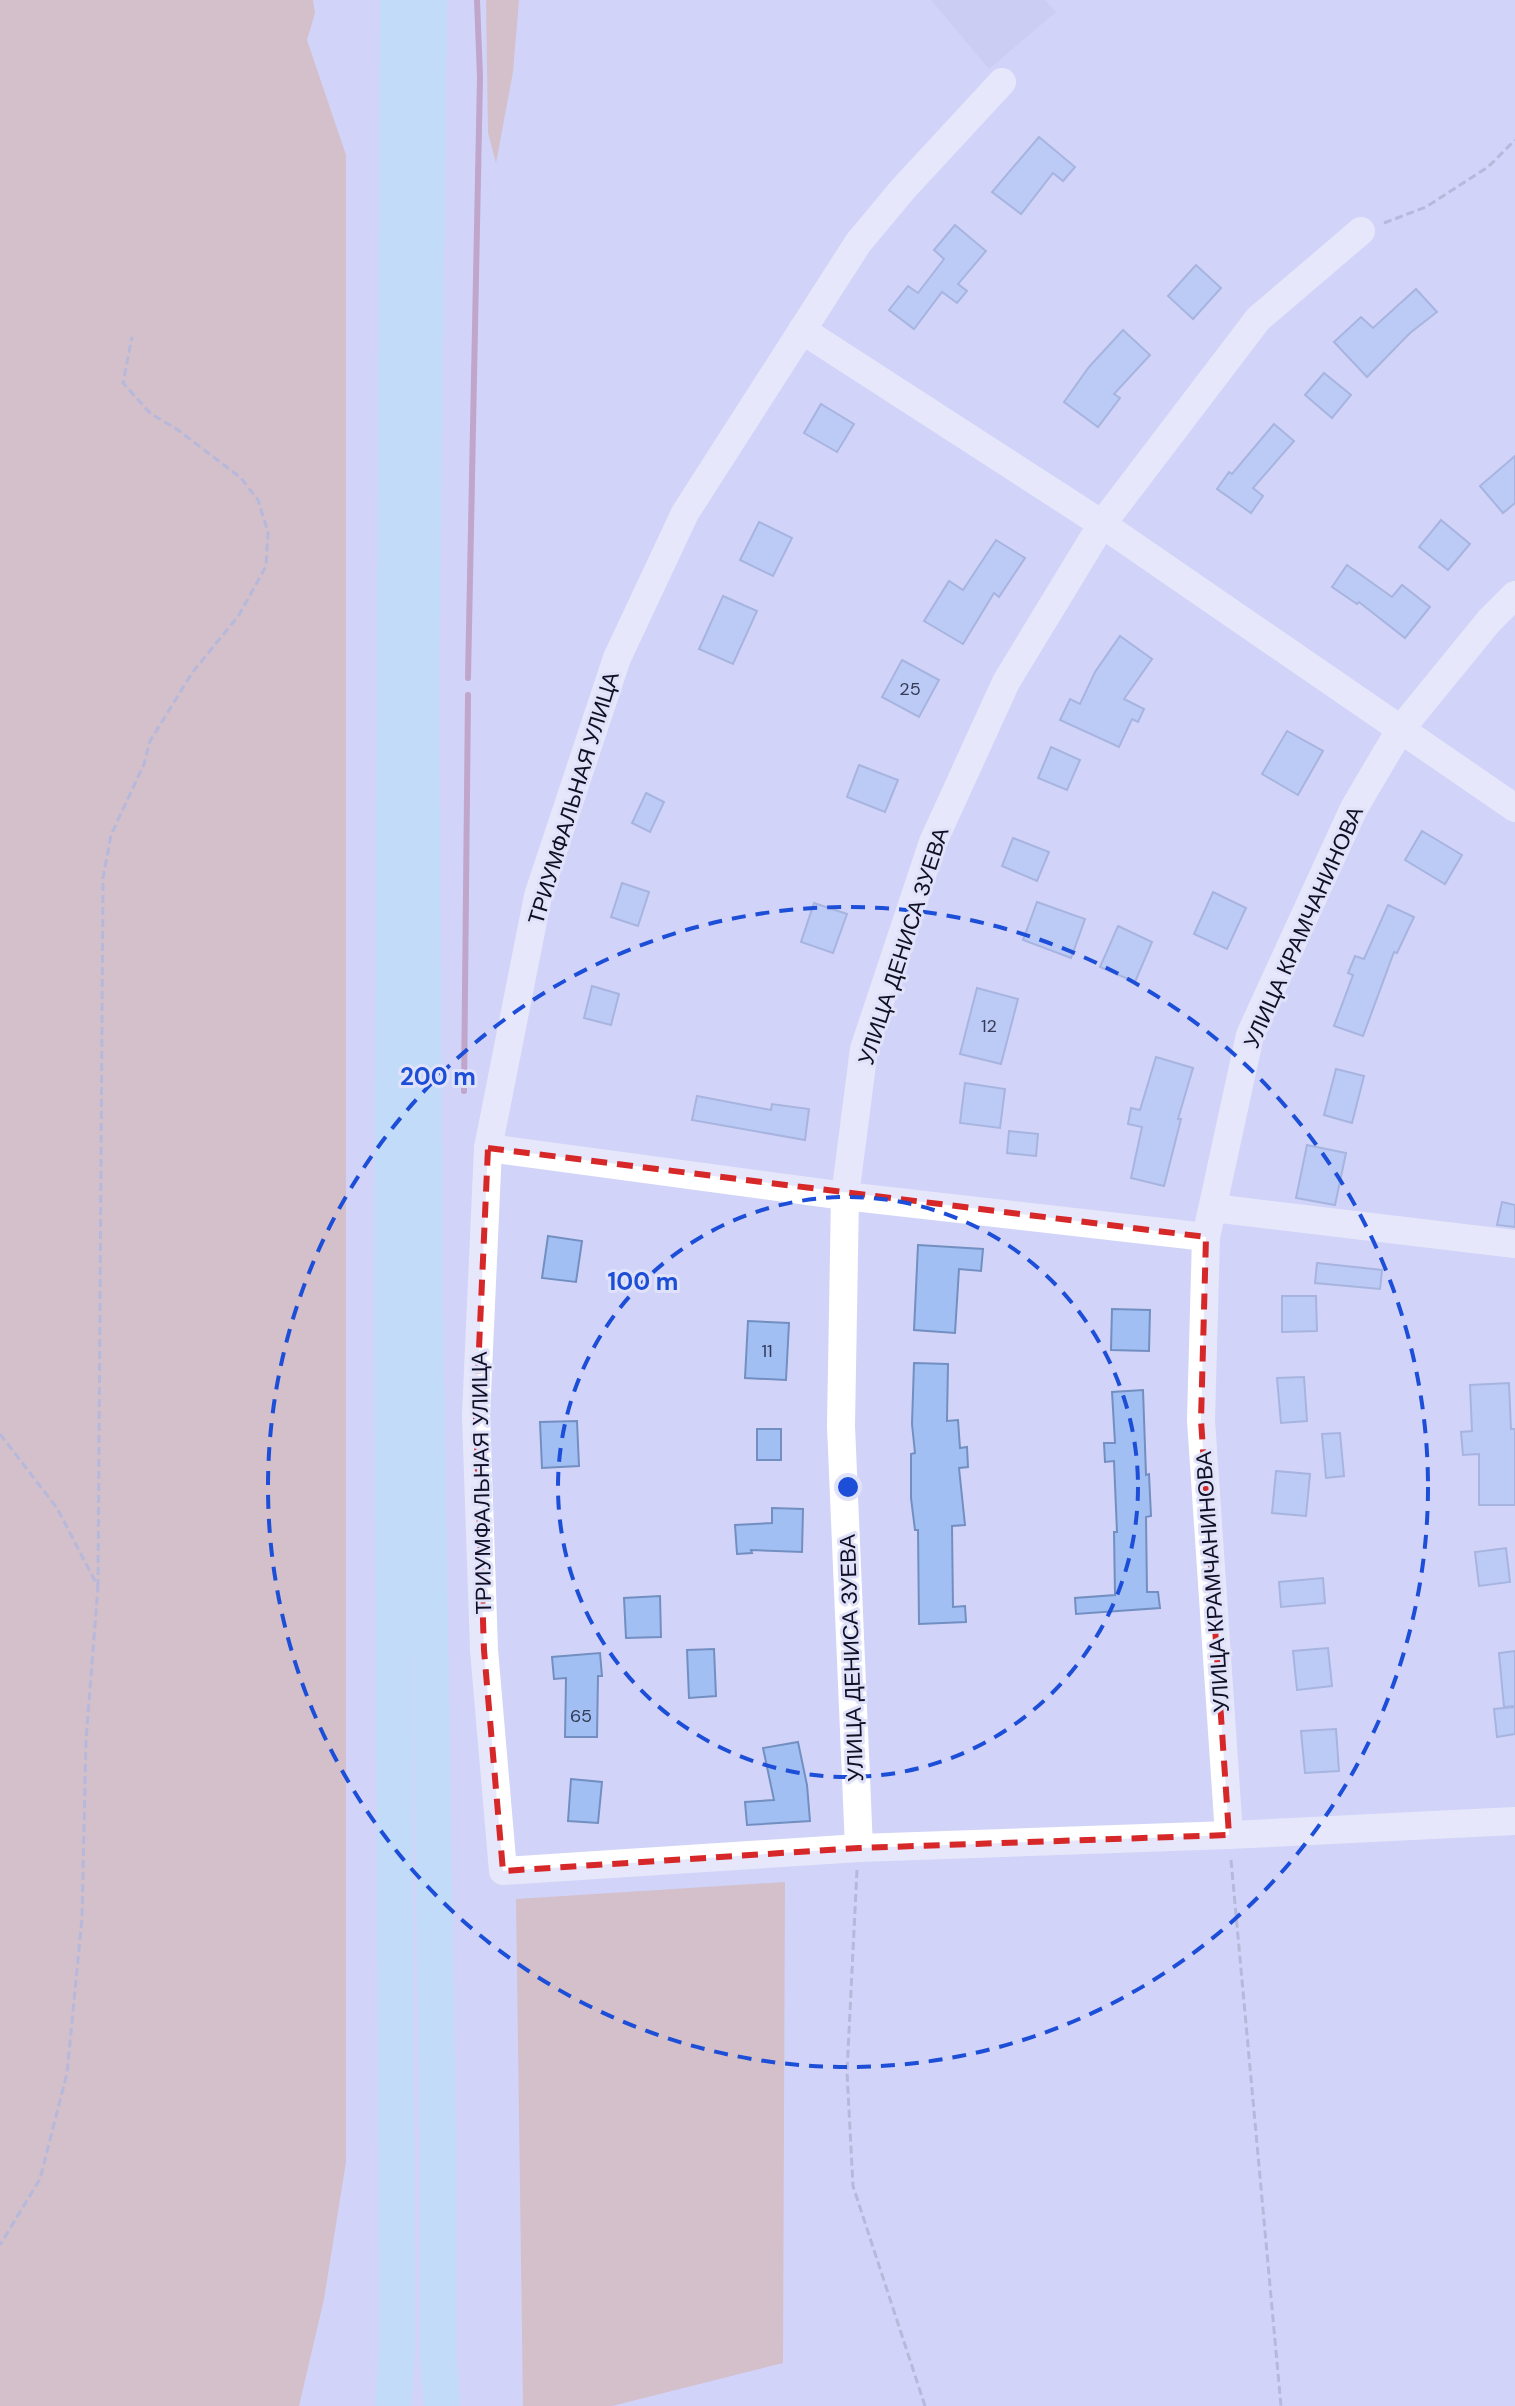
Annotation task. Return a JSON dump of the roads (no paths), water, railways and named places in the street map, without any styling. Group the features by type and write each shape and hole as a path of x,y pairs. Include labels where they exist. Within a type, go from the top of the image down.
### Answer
{"main road":[{"path":"393,2406 397,2354 392,1314 398,0"},
{"path":"429,0 421,703 425,1314 438,2139 438,2354 442,2406"}],"street":[{"name":"ТРИУМФАЛЬНАЯ УЛИЦА","path":"859,1848 503,1871 484,1650 476,1415 488,1148 538,896 617,658 685,513 858,243 903,189 1002,82"},
{"name":"УЛИЦА ДЕНИСА ЗУЕВА","path":"859,1848 841,1426 845,1196 864,1049 933,842 1006,682 1102,524 1258,319 1361,231"},
{"path":"802,330 1102,524 1515,808"},
{"name":"УЛИЦА КРАМЧАНИНОВА","path":"1229,1835 1201,1420 1206,1237 1250,1035 1354,808 1400,730 1489,621 1515,595"},
{"path":"488,1148 845,1196 1206,1237"},
{"path":"1213,1208 1515,1244"},
{"path":"859,1848 1515,1821"}],"waterway":[{"path":"468,678 480,77 477,0"},
{"path":"464,1091 468,695"}]}
